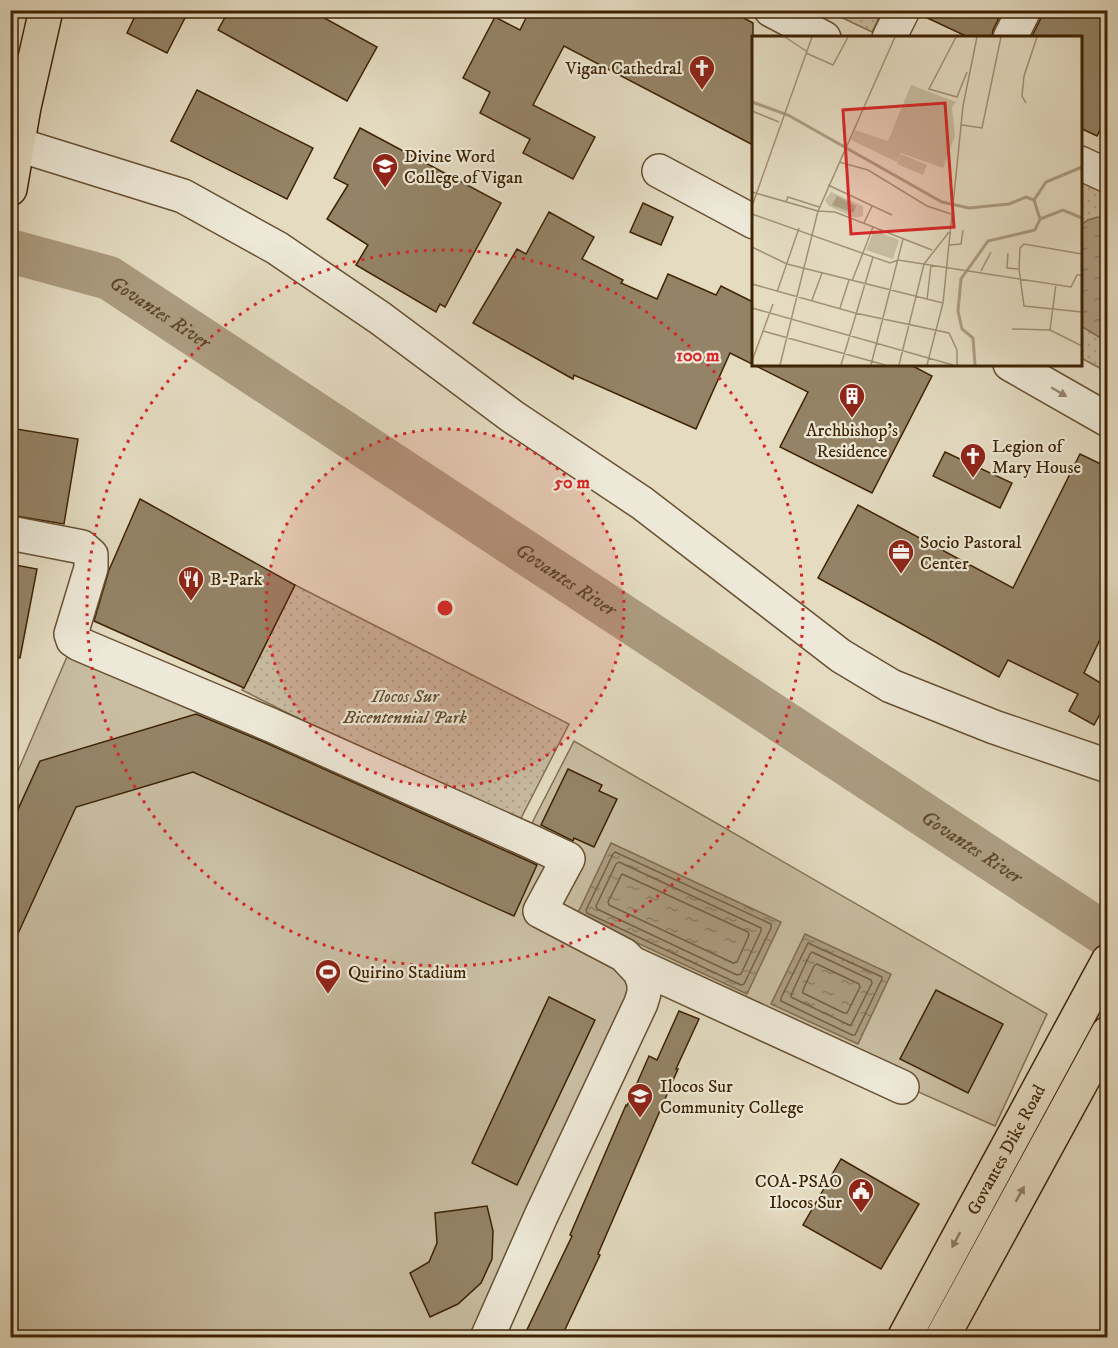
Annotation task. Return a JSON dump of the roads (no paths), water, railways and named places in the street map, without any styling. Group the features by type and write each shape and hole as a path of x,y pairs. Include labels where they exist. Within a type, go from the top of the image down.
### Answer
{"main road":[{"path":"11,185 24,106 45,10"},
{"name":"Govantes Dike Road","path":"903,1338 1107,960"},
{"path":"1077,1016 1104,1039"},
{"name":"Govantes Dike Road","path":"942,1338 1104,1039"}],"street":[{"path":"771,10 820,36"},
{"path":"890,36 903,10"},
{"path":"1011,36 1024,10"},
{"path":"19,145 183,196 277,248 380,318 513,417 642,503 841,656 891,686 994,727 1107,766"},
{"path":"1082,164 1107,176"},
{"path":"660,171 752,221"},
{"path":"1013,366 1107,420"},
{"path":"10,533 82,547 91,555 91,568 70,634 73,640 271,725 568,859 540,911 624,955 640,972 644,983 641,1003 486,1338"},
{"path":"632,963 902,1087"}],"water":[{"path":"1107,217 1107,342 1082,327 1082,224 1088,220"},
{"path":"611,843 781,922 747,994 577,915"},
{"path":"805,934 891,974 858,1044 771,1004"}],"waterway":[{"name":"Govantes River","path":"10,251 109,278 1108,936"}],"place":[{"name":"Vigan Cathedral","path":"702,91"},
{"name":"Divine Word College of Vigan","path":"385,189"},
{"name":"Archbishop's Residence","path":"852,419"},
{"name":"Legion of Mary House","path":"973,479"},
{"name":"Socio Pastoral Center","path":"901,575"},
{"name":"B-Park","path":"191,602"},
{"name":"Quirino Stadium","path":"328,995"},
{"name":"Ilocos Sur Community College","path":"640,1119"},
{"name":"COA-PSAO Ilocos Sur","path":"861,1214"}],"park label":[{"name":"Ilocos Sur Bicentennial Park","path":"405,706"}]}
